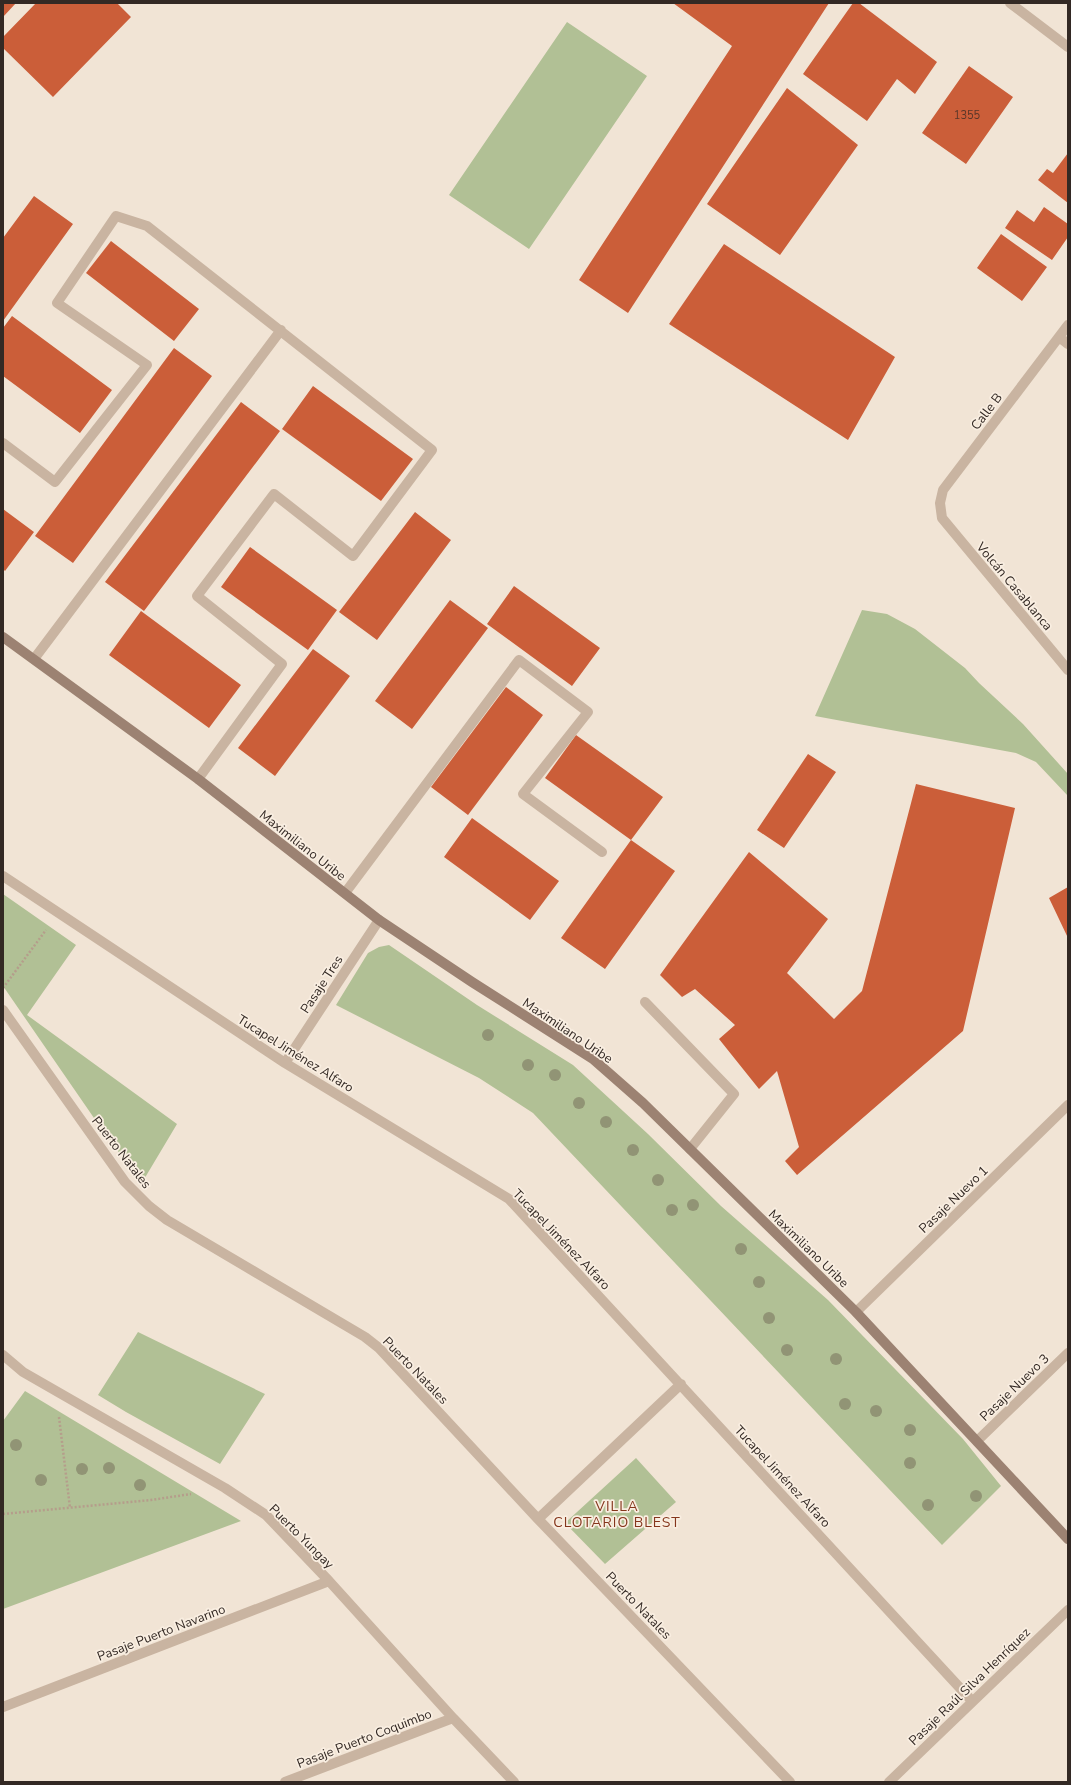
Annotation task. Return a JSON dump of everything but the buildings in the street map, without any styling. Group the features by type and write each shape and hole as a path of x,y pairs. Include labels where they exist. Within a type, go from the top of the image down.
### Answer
{"street":[{"path":"1010,3 1068,47"},
{"path":"3,443 55,482 147,365 57,303 116,216 147,226 432,450 353,556 274,494 197,596 282,664 198,779"},
{"name":"Calle B","path":"942,518 940,504 943,490 1068,325"},
{"path":"34,659 281,330"},
{"path":"1059,337 1068,344"},
{"name":"Volcán Casablanca","path":"942,518 1068,670"},
{"name":"Maximiliano Uribe","path":"3,636 198,779 379,920 472,982 593,1059 643,1103 856,1312 1068,1539"},
{"path":"345,893 519,660 588,712 524,794 602,852"},
{"name":"Tucapel Jiménez Alfaro","path":"3,876 285,1064 509,1199 972,1701"},
{"name":"Pasaje Tres","path":"285,1064 379,920"},
{"path":"645,1002 734,1094 690,1149"},
{"name":"Puerto Natales","path":"3,1010 125,1182 149,1206 167,1220 365,1337 379,1348 538,1519 790,1782"},
{"name":"Pasaje Nuevo 1","path":"856,1312 1068,1106"},
{"name":"Pasaje Nuevo 3","path":"977,1441 1068,1353"},
{"name":"Puerto Yungay","path":"3,1355 23,1372 225,1488 266,1514 453,1718 514,1782"},
{"path":"538,1519 681,1384"},
{"name":"Pasaje Puerto Navarino","path":"3,1707 329,1581"},
{"name":"Pasaje Raúl Silva Henríquez","path":"889,1782 1068,1610"},
{"name":"Pasaje Puerto Coquimbo","path":"285,1782 453,1718"}],"path":[{"path":"3,988 58,913"},
{"path":"59,1393 60,1434 70,1508"},
{"path":"3,1514 151,1500 225,1488"}],"green space":[{"path":"567,22 647,76 529,249 449,195"},
{"path":"862,610 887,614 915,629 965,668 1023,724 1068,774 1068,796 1036,762 1016,753 815,716"},
{"path":"3,894 76,945 27,1015 177,1124 143,1181 120,1154 94,1118 3,986"},
{"path":"389,945 477,1005 573,1065 648,1134 721,1206 828,1300 963,1439 1001,1486 942,1545 533,1113 479,1078 336,1005 368,953 379,947"},
{"path":"138,1332 265,1394 220,1464 98,1395"},
{"path":"25,1391 241,1521 3,1609 3,1421"},
{"path":"636,1458 676,1502 605,1564 565,1523"}],"district":[{"name":"VILLA CLOTARIO BLEST","path":"617,1514"}]}
